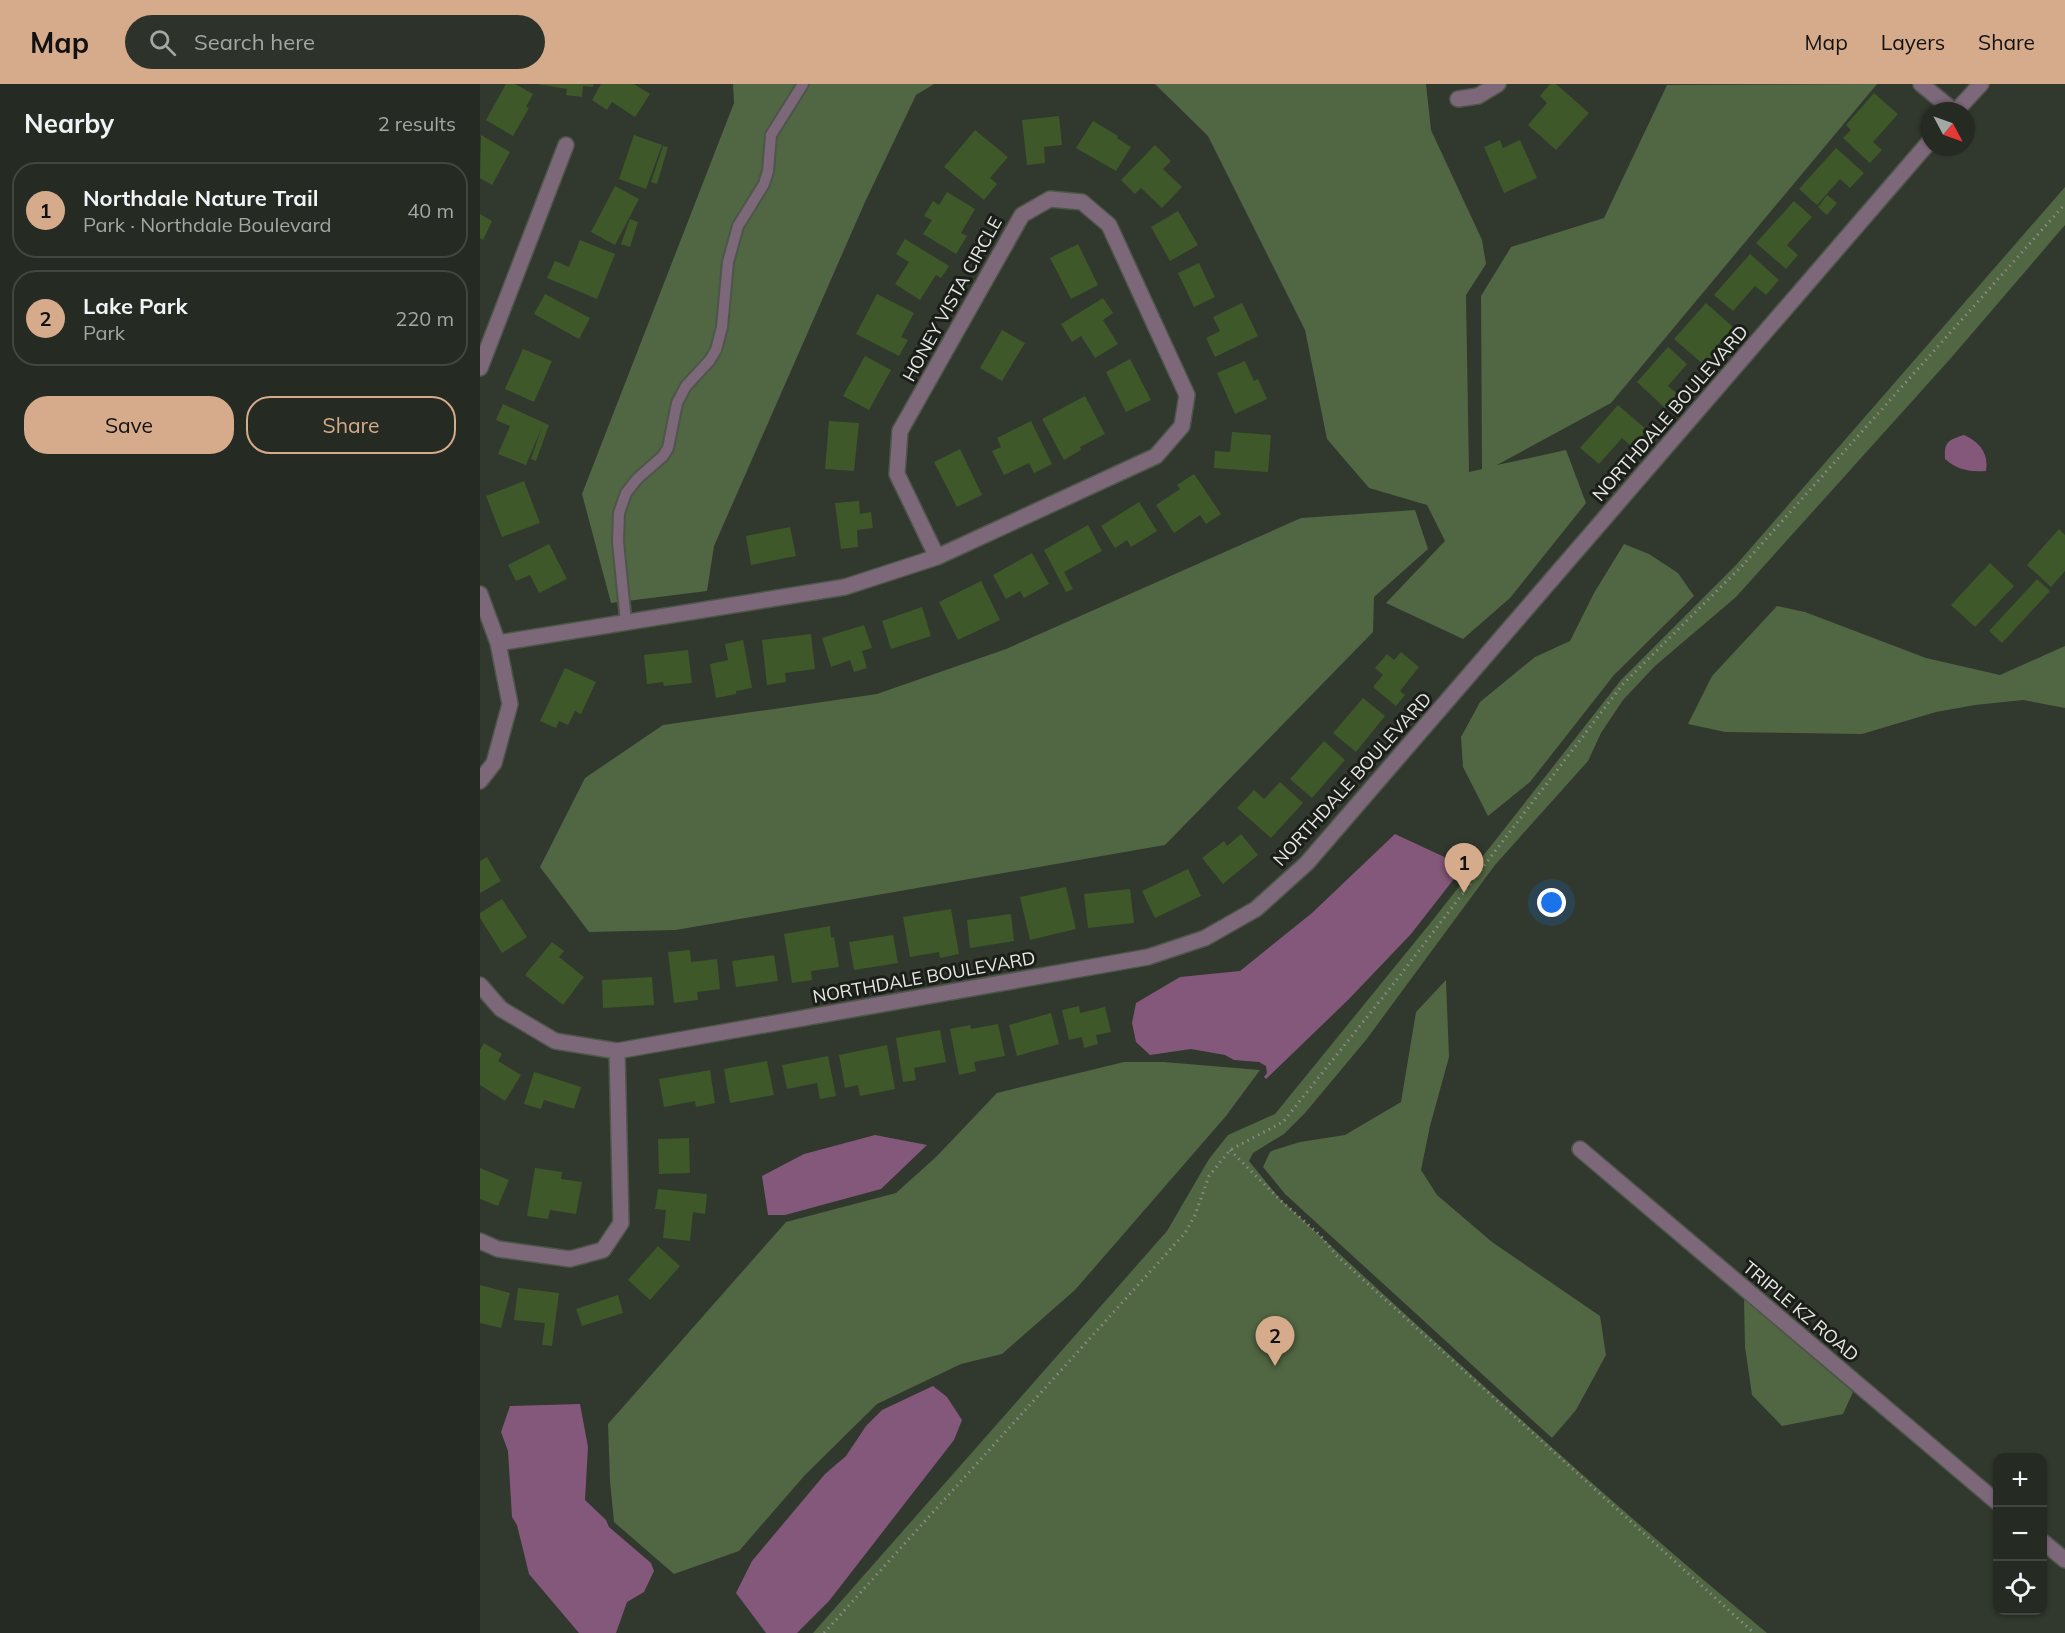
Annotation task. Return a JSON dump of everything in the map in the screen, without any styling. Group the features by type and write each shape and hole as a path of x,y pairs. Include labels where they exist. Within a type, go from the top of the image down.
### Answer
{"street":[{"path":"1458,99 1478,96 1498,84"},
{"path":"1921,84 1944,102"},
{"path":"1964,102 1981,84"},
{"path":"480,368 566,145"},
{"name":"NORTHDALE BOULEVARD","path":"480,985 501,1009 555,1041 617,1051 1148,957 1205,938 1257,909 1307,863 1921,151"},
{"name":"HONEY VISTA CIRCLE","path":"498,643 845,586 937,556 1156,456 1182,426 1187,395 1109,225 1082,202 1050,199 1022,215 900,430 897,474 937,556"},
{"path":"480,594 498,643 510,704 494,763 480,781"},
{"path":"480,1241 498,1249 570,1258 603,1250 621,1223 617,1051"},
{"name":"TRIPLE KZ ROAD","path":"1580,1149 1993,1499"},
{"path":"2047,1544 2065,1560"}],"lane":[{"path":"626,622 618,543 619,513 626,493 637,479 663,456 668,448 681,395 716,350 722,327 725,277 733,242 743,217 764,184 768,171 771,135 803,84"}],"path":[{"path":"824,1633 1185,1233 1195,1215 1209,1176 1230,1150 1283,1122 1395,982 1623,684 1742,566 2065,204"},
{"path":"1230,1150 1280,1200 1320,1235 1337,1256 1754,1633"}],"green space":[{"path":"733,84 934,84 916,95 865,202 714,546 707,591 611,603 582,494 734,103"},
{"path":"1155,84 1426,84 1431,130 1482,240 1486,264 1466,295 1469,472 1482,469 1481,296 1511,247 1604,218 1667,85 1877,84 1611,403 1497,465 1566,450 1586,503 1510,598 1463,639 1386,603 1445,541 1427,505 1369,488 1327,439 1305,330 1208,136"},
{"path":"2065,187 2065,225 1951,358 1736,597 1655,666 1623,700 1601,733 1588,761 1495,865 1366,1040 1305,1113 1284,1134 1253,1153 1249,1161 1280,1199 1460,1364 1581,1473 1767,1633 813,1633 1167,1231 1209,1159 1228,1135 1275,1114 1432,921 1621,680 1736,565"},
{"path":"1415,510 1428,549 1374,597 1373,632 1165,845 676,930 589,932 540,867 585,778 663,725 877,694 1006,649 1301,518"},
{"path":"1624,544 1649,554 1678,573 1694,596 1614,675 1530,782 1488,816 1463,767 1461,737 1480,702 1535,657 1570,641 1594,593"},
{"path":"1777,606 1805,612 1926,658 2000,675 2065,646 2065,708 2023,700 1975,705 1936,712 1862,734 1725,732 1688,724 1712,676"},
{"path":"1446,980 1449,1057 1430,1126 1421,1170 1437,1195 1492,1242 1600,1316 1606,1355 1576,1410 1552,1438 1285,1194 1263,1167 1270,1152 1274,1150 1300,1142 1345,1135 1401,1102 1416,1012"},
{"path":"1124,1062 1164,1062 1260,1070 1226,1116 1075,1290 1002,1354 961,1364 877,1404 805,1475 739,1551 674,1574 614,1522 608,1424 786,1222 896,1193 936,1157 997,1093"},
{"path":"1744,1299 1853,1392 1843,1414 1782,1426 1752,1395 1745,1347"}],"shaded area":[{"path":"1964,435 1975,441 1982,449 1986,459 1986,471 1964,470 1945,459 1948,442"},
{"path":"1395,834 1455,862 1457,875 1411,934 1348,1000 1266,1079 1264,1077 1267,1073 1266,1066 1259,1062 1234,1060 1225,1055 1191,1049 1150,1055 1136,1042 1132,1023 1136,1003 1180,977 1240,971 1312,913"},
{"path":"875,1135 927,1145 881,1189 785,1215 768,1215 762,1176 804,1154"},
{"path":"933,1386 947,1397 962,1420 954,1440 829,1601 797,1633 766,1633 736,1593 752,1561 825,1474 846,1456 866,1426 882,1410"},
{"path":"580,1404 588,1447 585,1500 606,1520 609,1527 651,1563 654,1571 644,1592 627,1602 616,1633 579,1633 529,1574 517,1525 512,1517 508,1451 501,1432 510,1406"}],"building":[{"path":"506,84 515,84 533,94 526,107 529,108 513,136 486,120"},
{"path":"537,84 593,84 593,87 583,86 582,97 566,95 567,89"},
{"path":"601,84 634,84 650,94 635,117 612,102 607,110 592,100"},
{"path":"1550,84 1556,84 1589,113 1556,150 1528,125 1547,103 1540,96"},
{"path":"1874,93 1898,114 1873,142 1882,150 1870,163 1843,138 1851,130 1846,125"},
{"path":"1059,116 1062,145 1044,147 1045,163 1027,165 1022,120"},
{"path":"1093,121 1131,147 1116,171 1076,148"},
{"path":"975,130 1008,157 990,178 997,184 984,200 944,167"},
{"path":"481,135 510,152 492,185 480,178"},
{"path":"634,135 662,145 646,189 619,179"},
{"path":"1500,140 1503,148 1520,140 1537,178 1504,193 1484,147"},
{"path":"1155,145 1171,161 1163,169 1182,187 1162,208 1141,188 1135,194 1121,180"},
{"path":"663,146 668,147 657,184 651,182"},
{"path":"1836,148 1864,173 1850,188 1840,179 1817,205 1799,189"},
{"path":"615,186 639,199 615,245 591,232"},
{"path":"947,192 975,209 961,233 967,236 956,254 923,234 932,220 924,216 933,201 939,205"},
{"path":"1827,195 1837,203 1827,215 1818,207"},
{"path":"1794,201 1812,217 1787,245 1798,255 1786,269 1756,243"},
{"path":"1178,211 1198,245 1170,261 1151,227"},
{"path":"480,214 492,221 483,240 480,238"},
{"path":"630,219 638,222 630,247 621,244"},
{"path":"905,239 949,266 941,278 936,275 920,300 895,284 909,262 896,254"},
{"path":"580,240 615,254 597,299 547,278 555,261 569,267"},
{"path":"1078,244 1098,285 1071,299 1050,258"},
{"path":"1750,254 1779,280 1766,295 1755,286 1733,311 1714,295"},
{"path":"1199,263 1215,297 1194,307 1178,273"},
{"path":"545,294 590,318 579,339 534,314"},
{"path":"877,294 914,313 901,337 908,340 899,356 856,334"},
{"path":"1103,298 1113,313 1103,320 1118,344 1095,358 1081,336 1072,342 1061,324"},
{"path":"1242,303 1258,336 1215,357 1206,338 1220,331 1213,317"},
{"path":"1706,303 1733,327 1704,365 1674,339"},
{"path":"1002,330 1025,343 1002,381 980,368"},
{"path":"1668,347 1687,364 1668,386 1679,395 1666,409 1637,382"},
{"path":"523,349 552,361 534,402 505,389"},
{"path":"865,356 891,370 869,410 843,396"},
{"path":"1130,359 1151,400 1126,412 1106,372"},
{"path":"1245,361 1254,381 1258,379 1267,399 1235,414 1217,373"},
{"path":"1085,396 1105,434 1080,447 1081,450 1064,460 1042,419"},
{"path":"503,404 549,425 536,461 531,459 542,427 526,465 498,454 510,426 496,420"},
{"path":"1618,405 1647,430 1632,447 1622,438 1599,464 1580,448"},
{"path":"829,421 859,423 854,471 825,469"},
{"path":"1031,421 1052,464 1034,473 1029,463 1004,475 992,451 1001,447 997,438"},
{"path":"1232,432 1271,435 1268,472 1214,468 1215,451 1230,452"},
{"path":"960,449 982,495 957,507 934,462"},
{"path":"1194,474 1221,514 1206,524 1200,515 1174,533 1156,505 1180,489 1177,485"},
{"path":"524,481 540,523 502,537 486,496"},
{"path":"859,501 860,514 871,512 873,528 857,530 858,547 841,549 835,503"},
{"path":"1139,502 1157,531 1131,547 1127,540 1115,548 1101,526"},
{"path":"1088,525 1102,551 1064,572 1073,589 1066,592 1044,550"},
{"path":"790,527 796,556 751,565 746,536"},
{"path":"2059,529 2065,535 2065,571 2051,587 2027,565"},
{"path":"549,544 567,579 539,593 530,575 516,581 508,565"},
{"path":"1032,553 1049,584 1024,598 1020,591 1006,599 993,575"},
{"path":"1990,563 2014,586 1975,627 1951,605"},
{"path":"2037,579 2050,591 2002,643 1989,631"},
{"path":"981,581 1000,620 958,640 939,602"},
{"path":"922,607 931,636 891,649 882,621"},
{"path":"864,625 872,648 862,651 867,668 854,672 850,660 831,667 822,638"},
{"path":"811,634 815,669 785,673 786,682 767,685 762,640"},
{"path":"743,640 752,688 716,698 710,664 728,660 725,644"},
{"path":"688,650 692,683 664,686 663,682 647,684 644,655"},
{"path":"1401,652 1419,667 1400,691 1405,695 1396,706 1373,687 1383,675 1375,668 1387,654 1394,660"},
{"path":"565,668 596,682 581,714 575,711 568,725 559,721 556,728 540,721"},
{"path":"1363,698 1385,716 1356,752 1333,733"},
{"path":"1324,741 1345,760 1312,798 1290,779"},
{"path":"1280,782 1303,803 1271,838 1237,808 1254,790 1264,799"},
{"path":"1241,834 1258,855 1223,884 1202,858 1224,841 1227,846"},
{"path":"487,857 501,881 480,893 480,861"},
{"path":"1188,869 1201,896 1155,918 1142,891"},
{"path":"1066,887 1076,929 1030,940 1020,897"},
{"path":"1130,889 1134,923 1088,928 1084,894"},
{"path":"502,899 527,937 502,953 480,918 480,913"},
{"path":"951,909 959,954 940,958 939,952 910,957 903,917"},
{"path":"1011,914 1014,941 970,948 967,920"},
{"path":"830,926 839,967 811,971 812,980 792,983 784,934"},
{"path":"893,935 898,963 854,970 849,942"},
{"path":"552,942 564,951 559,957 584,977 563,1005 525,975"},
{"path":"690,950 691,962 717,959 720,989 697,992 698,1000 674,1003 668,952"},
{"path":"774,955 778,981 736,987 732,961"},
{"path":"652,977 654,1005 603,1008 602,980"},
{"path":"1079,1006 1080,1013 1105,1007 1111,1032 1096,1035 1098,1044 1084,1048 1082,1037 1069,1040 1062,1010"},
{"path":"1051,1013 1059,1044 1017,1056 1009,1025"},
{"path":"998,1024 1005,1056 974,1062 976,1071 959,1075 950,1029 970,1025 971,1029"},
{"path":"940,1030 946,1062 914,1068 916,1080 903,1082 896,1038"},
{"path":"484,1043 502,1054 498,1061 521,1075 505,1101 480,1085 480,1050"},
{"path":"887,1045 895,1089 860,1096 858,1085 845,1088 839,1055"},
{"path":"828,1056 836,1096 820,1099 817,1083 787,1089 782,1065"},
{"path":"767,1061 774,1095 730,1103 724,1069"},
{"path":"710,1070 715,1103 696,1107 695,1101 664,1107 659,1079"},
{"path":"534,1072 581,1087 574,1109 544,1100 541,1109 524,1104"},
{"path":"689,1138 690,1173 659,1174 658,1139"},
{"path":"480,1168 509,1180 498,1206 480,1199"},
{"path":"535,1168 562,1172 561,1179 582,1182 576,1214 550,1210 548,1219 527,1216"},
{"path":"658,1189 707,1194 705,1214 693,1212 690,1241 663,1238 666,1210 655,1209"},
{"path":"658,1246 680,1266 650,1300 628,1280"},
{"path":"480,1285 510,1293 501,1328 480,1323"},
{"path":"518,1288 559,1293 552,1346 542,1345 545,1323 514,1320"},
{"path":"618,1295 623,1313 582,1326 576,1309"}],"place":[{"name":"Northdale Nature Trail","path":"1464,893"},
{"name":"Lake Park","path":"1275,1366"}]}
